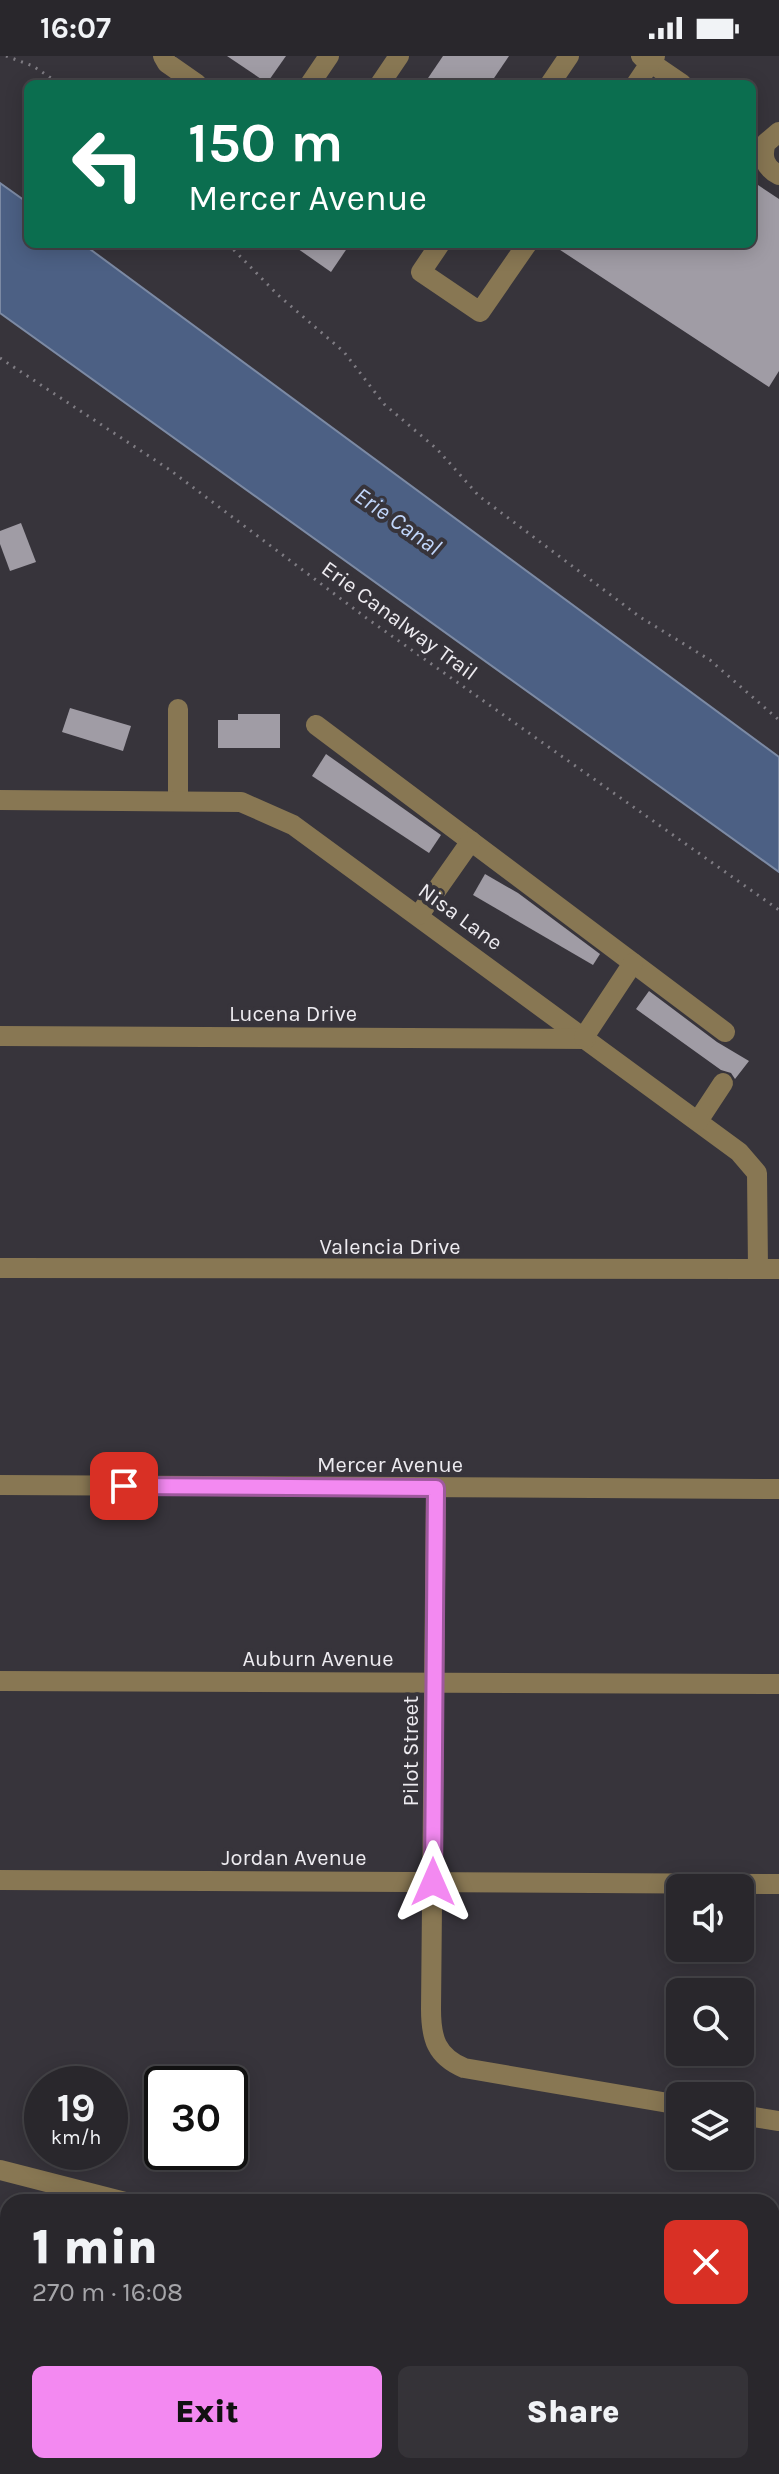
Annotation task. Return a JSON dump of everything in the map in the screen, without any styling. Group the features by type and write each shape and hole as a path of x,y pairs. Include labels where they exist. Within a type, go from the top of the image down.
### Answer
{"street":[{"path":"163,56 167,63 191,80"},
{"path":"313,80 329,56"},
{"path":"383,80 399,56"},
{"path":"553,80 569,56"},
{"path":"638,80 649,58 677,80"},
{"path":"766,136 766,164 779,175"},
{"path":"437,248 421,272 480,312 524,248"},
{"path":"178,709 178,800"},
{"path":"316,725 725,1032"},
{"name":"Nisa Lane","path":"0,800 241,802 293,825 739,1152 757,1173 769,1269"},
{"path":"419,915 471,841"},
{"path":"585,1038 633,963"},
{"name":"Lucena Drive","path":"0,1036 585,1038"},
{"path":"698,1121 723,1083"},
{"name":"Valencia Drive","path":"0,1268 769,1269"},
{"name":"Mercer Avenue","path":"0,1485 779,1489"},
{"name":"Pilot Street","path":"436,1488 431,2032 437,2049 450,2062 483,2072 666,2103"},
{"name":"Auburn Avenue","path":"0,1681 779,1684"},
{"name":"Jordan Avenue","path":"0,1880 779,1884"},
{"path":"754,2117 779,2121"},
{"path":"0,2170 94,2194"}],"path":[{"path":"6,56 33,66 54,80"},
{"path":"232,248 278,295 344,352 384,404 437,449 479,496 640,617 710,660 779,720"},
{"name":"Erie Canalway Trail","path":"0,358 170,470 365,617 779,910"}],"water":[{"name":"Erie Canal","path":"0,183 24,200 24,248 88,248 779,757 779,872 0,313"}],"building":[{"path":"227,56 286,56 269,80 263,80"},
{"path":"443,56 509,56 493,80 427,80"},
{"path":"756,184 779,199 779,371 769,387 557,248 756,248"},
{"path":"297,248 347,248 331,272"},
{"path":"21,523 36,562 10,571 0,544 0,531"},
{"path":"70,708 131,726 123,751 62,732"},
{"path":"238,714 280,714 280,748 218,748 218,720 238,720"},
{"path":"326,754 441,835 429,853 312,776"},
{"path":"485,874 518,893 600,954 593,965 473,895"},
{"path":"649,991 717,1042 749,1061 735,1079 731,1073 721,1070 636,1009"}],"route":[{"path":"124,1486 436,1488 433,1882"}]}
